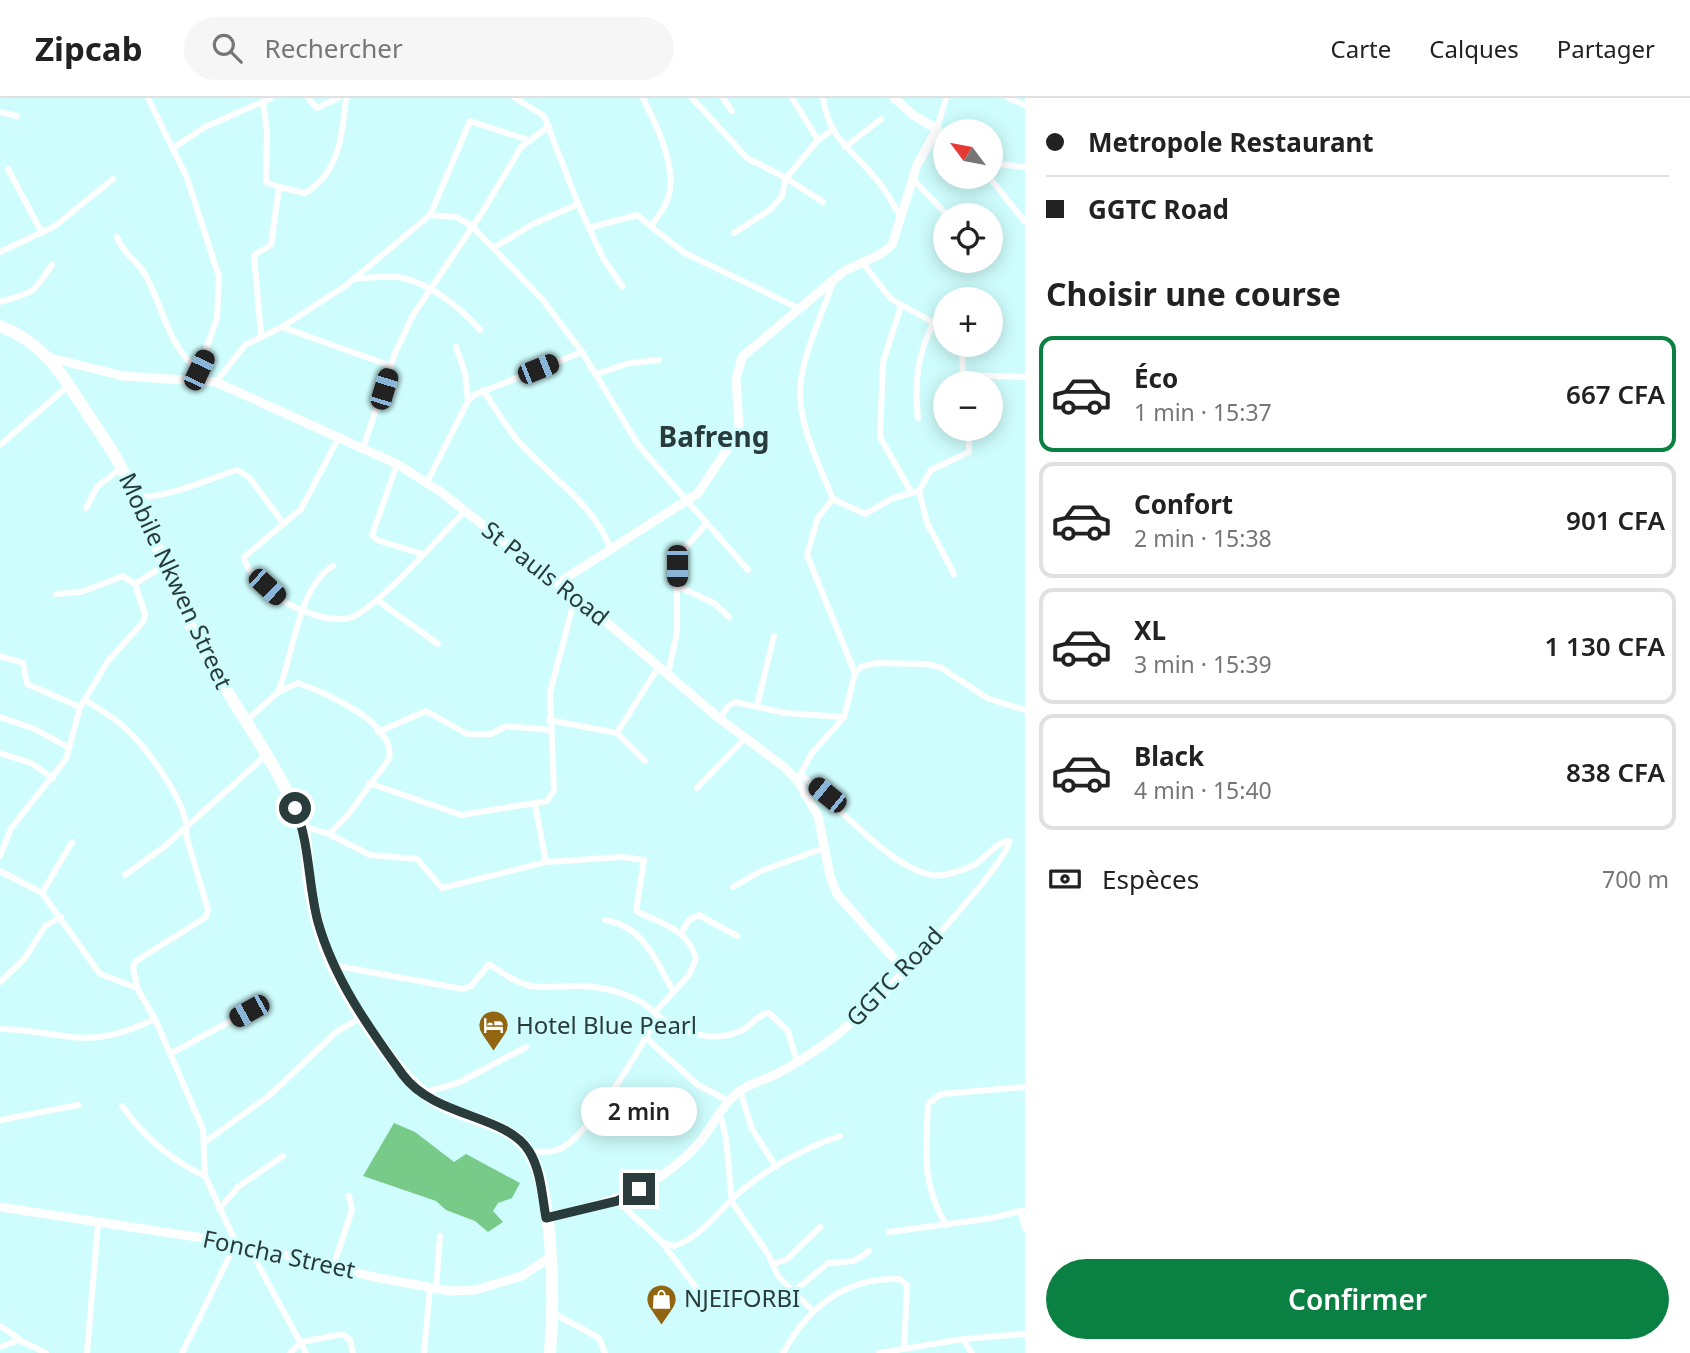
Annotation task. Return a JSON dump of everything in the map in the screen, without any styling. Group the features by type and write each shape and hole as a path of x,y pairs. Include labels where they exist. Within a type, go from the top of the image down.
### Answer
{"highway":[{"name":"Mobile Nkwen Street","path":"0,326 22,334 51,358 122,467 200,646 287,789 303,826 309,880 332,965 363,1016 405,1077 421,1094 447,1108 509,1133 529,1152"},
{"path":"529,1152 539,1177 546,1218 553,1313 550,1353"}],"street":[{"path":"148,98 173,148 203,224 219,277 218,318 199,370 200,381"},
{"path":"173,148 205,127 271,98"},
{"path":"308,98 317,108 338,98"},
{"path":"263,103 267,131 266,182 305,194 326,175 338,153 346,98"},
{"path":"514,98 544,116 589,228 622,286"},
{"path":"651,226 668,198 670,182 667,158 644,100 656,98"},
{"path":"692,98 747,158 786,178 823,202"},
{"path":"723,98 732,111"},
{"path":"792,98 818,140"},
{"path":"823,98 825,116 832,130 876,178 902,220"},
{"path":"894,98 913,115 933,126"},
{"path":"943,119 946,98"},
{"path":"1008,98 1025,105"},
{"path":"0,112 17,116"},
{"path":"845,147 881,118"},
{"path":"216,382 235,354 261,335 282,327 353,279 430,215 470,121 528,140"},
{"path":"363,448 401,337 429,289 528,140 549,126"},
{"path":"734,233 771,209 782,196 786,178 818,140 832,130"},
{"path":"558,583 611,552 686,502 708,481 736,436 739,425 736,379 742,356 834,280 861,261 886,251 897,236 913,179 933,145"},
{"path":"1003,164 1025,167"},
{"path":"8,169 43,233"},
{"path":"0,252 43,233 113,178"},
{"path":"913,179 936,203"},
{"path":"261,335 254,255 271,245 279,187"},
{"path":"999,189 1025,222"},
{"path":"495,247 533,224 578,204"},
{"path":"430,215 456,217 472,226 495,247 559,319 639,446 748,570"},
{"path":"589,228 636,215 683,251 798,308"},
{"path":"117,237 124,252 147,277 185,359 199,370"},
{"path":"861,261 883,291 901,306 933,324 920,355 914,381 918,418"},
{"path":"0,302 26,296 34,290 51,265"},
{"path":"353,279 396,277 429,289 480,330"},
{"path":"834,280 804,366 800,391 813,450 833,499 865,514 893,498 915,492 930,470 969,452 969,441"},
{"path":"901,306 884,355 880,437 915,492 927,523 954,574"},
{"path":"0,318 22,334"},
{"path":"282,327 391,366"},
{"path":"456,347 466,373 468,401"},
{"path":"427,482 468,401 483,390 582,352"},
{"name":"St Pauls Road","path":"51,358 123,376 216,382 397,464 427,482 558,583 720,719 799,777 818,816 837,894 905,971"},
{"path":"596,374 631,363 659,360"},
{"path":"1003,378 1025,377"},
{"path":"0,445 69,386"},
{"path":"483,390 521,444 562,483 588,514 605,536 611,552"},
{"path":"339,437 309,497 284,524 247,553 244,563 278,598 303,610 338,620 354,617 377,600 465,511"},
{"path":"397,464 372,535 377,540 422,554"},
{"path":"86,508 106,477 122,467"},
{"path":"134,496 166,494 237,470 249,477 284,524"},
{"path":"833,499 818,517 807,555 855,673"},
{"path":"668,674 677,639 680,557 706,524"},
{"path":"135,584 163,566"},
{"path":"278,692 303,610 322,572 333,566"},
{"path":"0,856 11,828 66,759 80,707 108,661 143,622 145,614 135,584 123,576 81,592 56,594"},
{"path":"677,586 714,603 729,617"},
{"path":"369,783 461,815 547,801 554,790 549,720 551,681 575,598"},
{"path":"377,600 438,644"},
{"path":"757,705 774,636"},
{"path":"0,656 23,663 26,669 24,681 30,685 80,707"},
{"path":"799,777 812,753 844,717 855,673 860,667 876,663 940,667 987,698 1025,710"},
{"path":"617,733 659,666"},
{"path":"244,722 278,692 298,683 363,714 378,732 390,754 348,815 329,834"},
{"path":"85,700 114,719 139,742 178,802 187,825 186,835 208,909 206,917 136,961 133,966 137,988 155,1019 203,1129 205,1176 236,1243 181,1353"},
{"path":"720,719 731,704 757,705 785,713 844,717"},
{"path":"378,732 426,711 467,734 491,734 506,726 550,730"},
{"path":"0,717 35,729 69,748"},
{"path":"549,720 617,733 645,761"},
{"path":"697,788 746,737"},
{"path":"0,752 31,763 53,778"},
{"path":"125,875 165,846 265,755"},
{"name":"GGTC Road","path":"546,1218 617,1201 687,1155 740,1091 797,1062 830,1041 872,1007 964,904 1005,852 1009,841 1000,843 977,864 943,875 912,868 878,845 827,795 799,777"},
{"path":"535,805 546,862"},
{"path":"303,826 329,834 370,855 417,859 442,888 546,862 622,857 644,860 636,911 681,933 691,945 696,959 689,975 657,1014 624,1074 577,1136 557,1150 529,1152"},
{"path":"42,893 72,842"},
{"path":"733,887 761,871 824,848"},
{"path":"0,871 42,893 100,974 137,988"},
{"path":"681,933 689,920 699,915 737,936"},
{"path":"0,982 25,958 45,926 61,916"},
{"path":"605,920 622,923 637,932 674,992"},
{"path":"332,965 463,989 471,986 489,964 505,976 529,985 597,988 637,1000 682,1031 705,1035 742,1030 763,1014 769,1013 788,1031 797,1062"},
{"path":"170,1054 249,1011"},
{"path":"205,1142 271,1094 336,1032 363,1016"},
{"path":"0,1029 91,1040 127,1032 155,1019"},
{"path":"646,1038 704,1090 729,1101"},
{"path":"421,1094 458,1083 526,1047"},
{"path":"946,1225 935,1206 925,1169 928,1104 941,1094 1025,1087"},
{"path":"740,1091 752,1129 776,1167"},
{"path":"0,1120 78,1105"},
{"path":"122,1106 165,1151 181,1164 205,1176"},
{"path":"720,1113 726,1139 732,1202 778,1276 812,1310"},
{"path":"662,1242 674,1246 681,1244 738,1194 776,1167 840,1136"},
{"path":"219,1209 239,1186 283,1156"},
{"path":"333,1267 352,1210 349,1196"},
{"path":"617,1201 662,1242 708,1302"},
{"name":"Foncha Street","path":"0,1207 236,1243 433,1289 463,1292 522,1276 550,1257"},
{"path":"889,1232 946,1225 1023,1210 1025,1228"},
{"path":"87,1353 98,1223"},
{"path":"773,1264 787,1259 820,1227"},
{"path":"424,1353 440,1236"},
{"path":"248,1246 306,1353"},
{"path":"793,1292 820,1267 828,1263 854,1261 869,1251"},
{"path":"783,1353 812,1310 841,1292 900,1279 906,1285 904,1348"},
{"path":"553,1313 598,1338 605,1353"},
{"path":"0,1326 46,1353"},
{"path":"290,1353 301,1342 343,1334 350,1340 353,1353"},
{"path":"879,1353 963,1339 1025,1334"},
{"path":"0,1347 19,1339"},
{"path":"963,1339 972,1353"}],"green space":[{"path":"394,1123 415,1132 454,1162 466,1154 520,1183 512,1198 498,1203 493,1211 503,1222 488,1232 475,1221 446,1210 436,1201 363,1176"}],"place":[{"name":"Hotel Blue Pearl","path":"493,1053"},
{"name":"NJEIFORBI","path":"661,1326"}],"district":[{"name":"Bafreng","path":"714,437"}],"route":[{"path":"295,808 303,826 309,880 318,923 332,965 405,1077 421,1094 447,1108 509,1133 521,1142 529,1152 539,1177 546,1218 617,1201 639,1189"}]}
